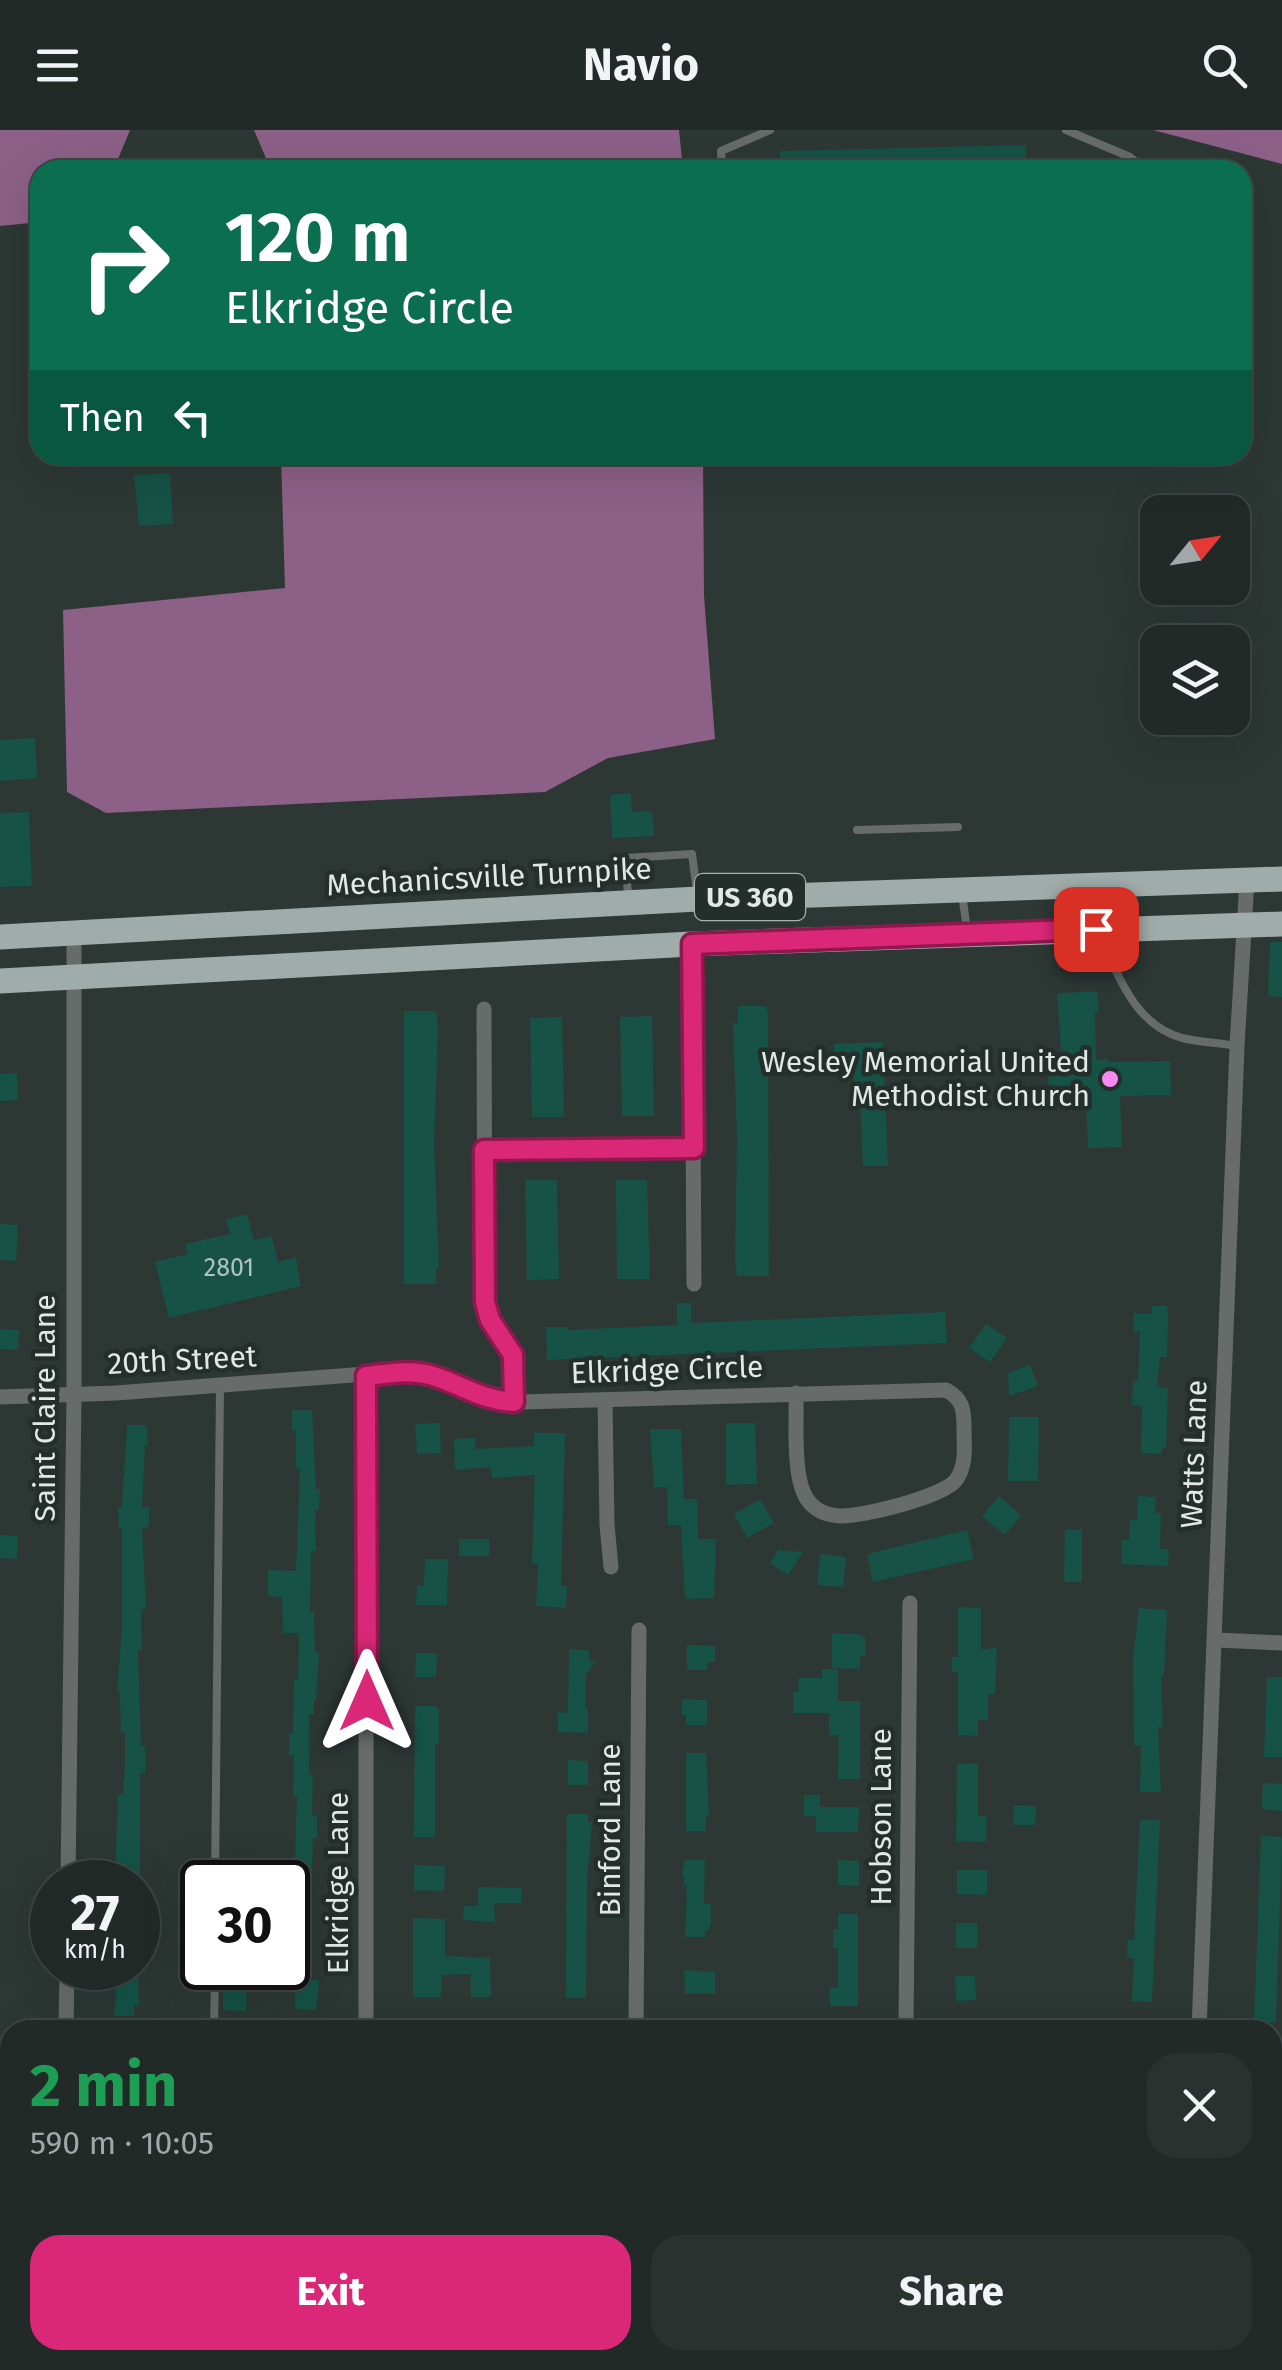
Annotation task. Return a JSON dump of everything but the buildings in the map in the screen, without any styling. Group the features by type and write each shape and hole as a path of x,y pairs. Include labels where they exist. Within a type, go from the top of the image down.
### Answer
{"highway":[{"name":"Mechanicsville Turnpike","path":"0,936 628,902 1282,879"},
{"name":"US 360","path":"0,981 692,944 1282,924"}],"street":[{"name":"Watts Lane","path":"1199,2020 1237,1046 1248,880"},
{"name":"Saint Claire Lane","path":"68,1860 74,933"},
{"path":"692,944 694,1284"},
{"path":"484,1009 485,1302 490,1320 513,1355 514,1402"},
{"path":"484,1150 694,1148"},
{"name":"Elkridge Circle","path":"366,1376 416,1372 477,1396 514,1402 796,1393 946,1390 962,1403 962,1471 954,1482 933,1496 846,1516 814,1508 799,1482 796,1393"},
{"name":"20th Street","path":"0,1397 366,1376"},
{"name":"Elkridge Lane","path":"366,1376 366,2020"},
{"path":"605,1400 611,1567"},
{"name":"Hobson Lane","path":"906,2020 910,1604"},
{"name":"Binford Lane","path":"636,2020 639,1630"},
{"path":"1216,1640 1282,1643"},
{"path":"66,2020 67,1990"}],"lane":[{"path":"721,160 721,152 770,130"},
{"path":"1066,130 1134,160"},
{"path":"858,830 958,827"},
{"path":"628,902 626,858 692,854 698,899"},
{"path":"961,890 968,933"},
{"path":"1096,929 1128,996 1149,1022 1180,1037 1237,1046"},
{"path":"216,1860 220,1386"},
{"path":"214,2020 215,1990"}],"shaded area":[{"path":"0,130 130,130 118,160 30,160 30,223 0,226"},
{"path":"254,130 679,130 682,160 267,160"},
{"path":"1153,130 1282,130 1282,164"},
{"path":"281,465 703,465 704,596 715,739 608,758 545,792 106,813 67,792 63,610 285,588"}],"place":[{"name":"Wesley Memorial United Methodist Church","path":"1110,1079"}],"route":[{"path":"367,1701 366,1376 416,1372 477,1396 514,1402 513,1355 490,1320 485,1302 484,1150 694,1148 692,944 1096,929"}]}
